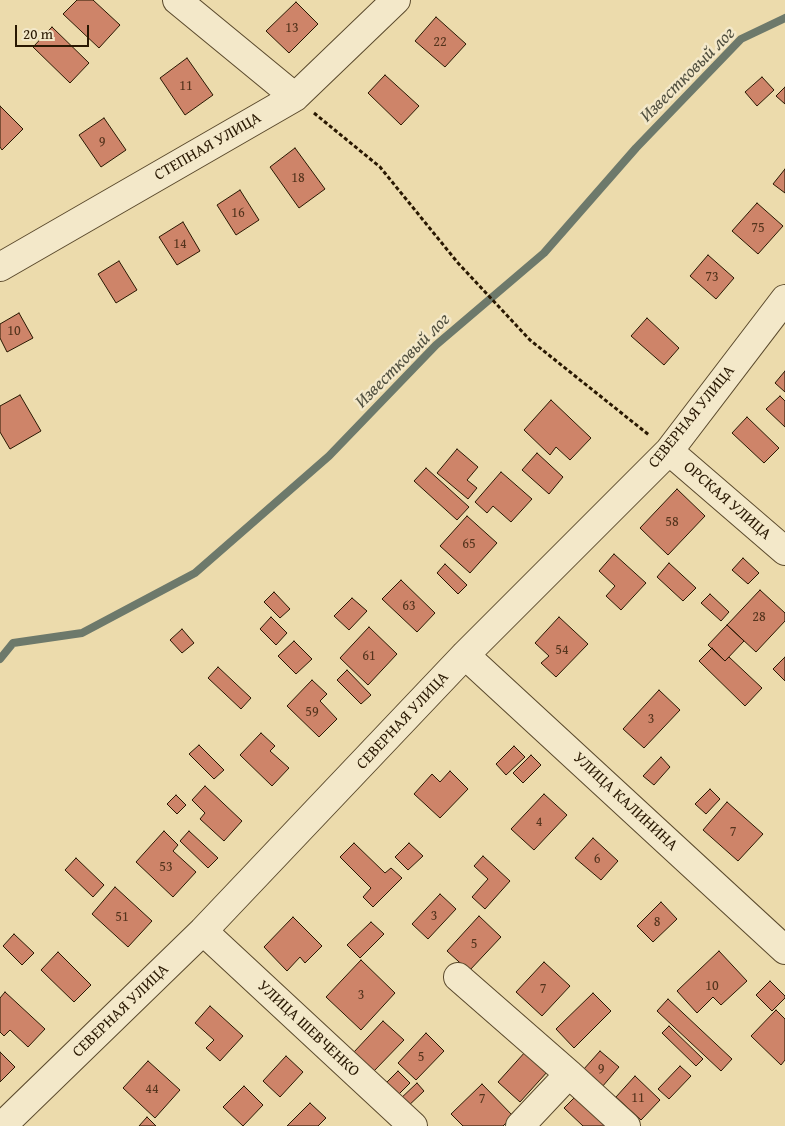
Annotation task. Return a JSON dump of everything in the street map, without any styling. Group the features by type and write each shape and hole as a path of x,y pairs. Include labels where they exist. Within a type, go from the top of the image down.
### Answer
{"street":[{"path":"177,0 294,97"},
{"name":"СТЕПНАЯ УЛИЦА","path":"0,267 294,97 396,0"},
{"name":"СЕВЕРНАЯ УЛИЦА","path":"2,1126 203,931 466,655 669,451 785,298"},
{"name":"ОРСКАЯ УЛИЦА","path":"669,451 785,551"},
{"name":"УЛИЦА КАЛИНИНА","path":"466,655 785,950"},
{"name":"УЛИЦА ШЕВЧЕНКО","path":"203,931 413,1126"},
{"path":"458,977 626,1126"},
{"path":"520,1126 569,1074"}],"path":[{"path":"294,97 380,167 458,263 530,340 669,451"}],"building":[{"path":"77,0 93,0 120,25 99,48 63,14"},
{"path":"296,2 318,24 289,53 266,31"},
{"path":"436,17 466,44 445,67 415,41"},
{"path":"52,27 89,63 70,83 33,47"},
{"path":"187,58 213,95 185,115 160,78"},
{"path":"385,75 419,106 401,125 368,93"},
{"path":"762,77 774,90 757,106 745,92"},
{"path":"785,87 785,104 776,96"},
{"path":"0,106 23,129 2,150 0,147"},
{"path":"104,118 126,150 101,167 79,135"},
{"path":"295,148 325,189 299,208 270,167"},
{"path":"785,169 785,193 773,184"},
{"path":"240,190 259,220 236,235 217,205"},
{"path":"757,203 783,226 758,254 732,231"},
{"path":"183,222 200,251 177,265 159,237"},
{"path":"708,255 734,278 716,299 690,276"},
{"path":"119,261 137,290 116,303 98,274"},
{"path":"19,313 33,338 7,352 0,338 0,324"},
{"path":"647,318 679,348 664,365 631,336"},
{"path":"785,371 785,392 775,383"},
{"path":"20,395 41,431 10,449 0,432 0,406"},
{"path":"780,396 785,401 785,427 766,409"},
{"path":"551,400 591,438 570,460 556,447 550,455 524,430"},
{"path":"747,417 779,448 764,463 732,433"},
{"path":"457,449 478,467 467,480 477,488 468,499 437,473"},
{"path":"537,453 563,477 549,494 522,470"},
{"path":"426,468 469,507 457,520 414,481"},
{"path":"501,472 532,499 511,522 493,506 487,513 475,502"},
{"path":"677,489 705,516 668,555 640,528"},
{"path":"467,516 497,543 470,573 440,546"},
{"path":"614,554 646,583 621,610 606,596 615,586 599,571"},
{"path":"743,558 759,573 748,584 732,570"},
{"path":"669,563 696,588 683,601 657,577"},
{"path":"445,564 467,585 458,594 437,573"},
{"path":"401,580 435,613 417,632 382,599"},
{"path":"760,590 785,613 785,621 756,652 727,625"},
{"path":"274,592 290,609 280,618 264,602"},
{"path":"710,594 729,612 721,621 701,603"},
{"path":"352,598 367,611 349,630 334,616"},
{"path":"271,617 287,633 276,645 260,629"},
{"path":"559,617 588,644 556,677 541,663 549,656 535,643"},
{"path":"727,625 744,641 725,661 708,645"},
{"path":"369,627 397,654 368,685 340,658"},
{"path":"182,629 194,643 182,653 170,640"},
{"path":"294,641 312,659 296,674 278,656"},
{"path":"712,648 725,661 729,657 762,688 745,706 699,661"},
{"path":"785,657 785,681 773,669"},
{"path":"218,667 251,698 241,709 208,678"},
{"path":"347,670 371,695 361,704 337,680"},
{"path":"312,680 327,694 320,701 337,719 319,737 287,706"},
{"path":"659,690 680,710 644,748 623,729"},
{"path":"261,733 275,746 270,751 289,768 272,786 240,755"},
{"path":"199,745 224,770 214,779 189,754"},
{"path":"514,746 525,757 506,775 496,764"},
{"path":"531,755 541,765 523,783 513,773"},
{"path":"661,757 670,767 654,785 643,776"},
{"path":"450,771 468,789 440,818 414,794 432,774 440,782"},
{"path":"205,786 242,821 224,841 200,819 205,813 192,800"},
{"path":"710,789 720,799 706,814 695,804"},
{"path":"544,794 567,815 534,850 511,829"},
{"path":"176,795 186,805 177,814 167,804"},
{"path":"727,802 763,834 738,861 703,830"},
{"path":"164,831 178,845 173,851 196,872 173,897 136,862"},
{"path":"189,831 218,858 208,868 180,841"},
{"path":"593,838 618,861 601,880 575,858"},
{"path":"354,843 385,873 391,868 402,878 373,907 363,897 371,888 340,857"},
{"path":"409,843 423,856 408,870 395,857"},
{"path":"483,856 510,881 485,909 472,897 488,879 474,866"},
{"path":"76,858 104,885 93,897 65,870"},
{"path":"115,887 152,921 128,947 92,914"},
{"path":"440,894 456,909 428,939 412,924"},
{"path":"661,902 677,919 653,942 637,926"},
{"path":"479,916 501,937 469,971 447,951"},
{"path":"293,917 322,946 305,963 300,957 287,971 264,947"},
{"path":"371,922 384,934 360,958 347,945"},
{"path":"14,934 34,953 22,965 3,946"},
{"path":"719,951 747,981 721,1005 713,997 697,1013 677,991"},
{"path":"58,952 91,985 74,1002 41,970"},
{"path":"361,960 395,993 361,1030 326,997"},
{"path":"544,962 570,986 542,1016 516,992"},
{"path":"770,981 785,996 772,1011 756,995"},
{"path":"5,992 45,1029 28,1047 10,1030 4,1036 0,1032 0,998"},
{"path":"593,993 611,1011 574,1048 556,1029"},
{"path":"668,999 732,1059 721,1071 657,1011"},
{"path":"210,1006 243,1036 220,1061 206,1048 214,1040 195,1023"},
{"path":"776,1010 785,1019 785,1060 781,1065 751,1036"},
{"path":"383,1021 404,1040 374,1071 354,1052"},
{"path":"669,1026 703,1059 696,1066 662,1033"},
{"path":"426,1033 444,1051 416,1080 398,1063"},
{"path":"526,1051 548,1071 520,1102 498,1082"},
{"path":"600,1051 619,1067 602,1087 583,1070"},
{"path":"0,1052 15,1067 0,1082"},
{"path":"286,1056 303,1072 280,1097 263,1081"},
{"path":"148,1061 180,1090 155,1118 123,1088"},
{"path":"680,1066 691,1076 669,1099 658,1089"},
{"path":"398,1071 410,1083 396,1097 384,1085"},
{"path":"635,1076 660,1100 641,1120 616,1097"},
{"path":"417,1083 424,1091 405,1109 398,1101"},
{"path":"482,1084 513,1116 503,1126 463,1126 451,1114"},
{"path":"244,1086 263,1105 243,1126 223,1107"},
{"path":"575,1097 606,1126 583,1126 564,1108"},
{"path":"310,1103 326,1118 318,1126 287,1126"},
{"path":"147,1117 156,1126 139,1126"}],"waterway":[{"name":"Известковый лог","path":"0,659 13,643 82,633 195,573 329,456 436,345 544,253 636,148 741,39 785,18"}]}
